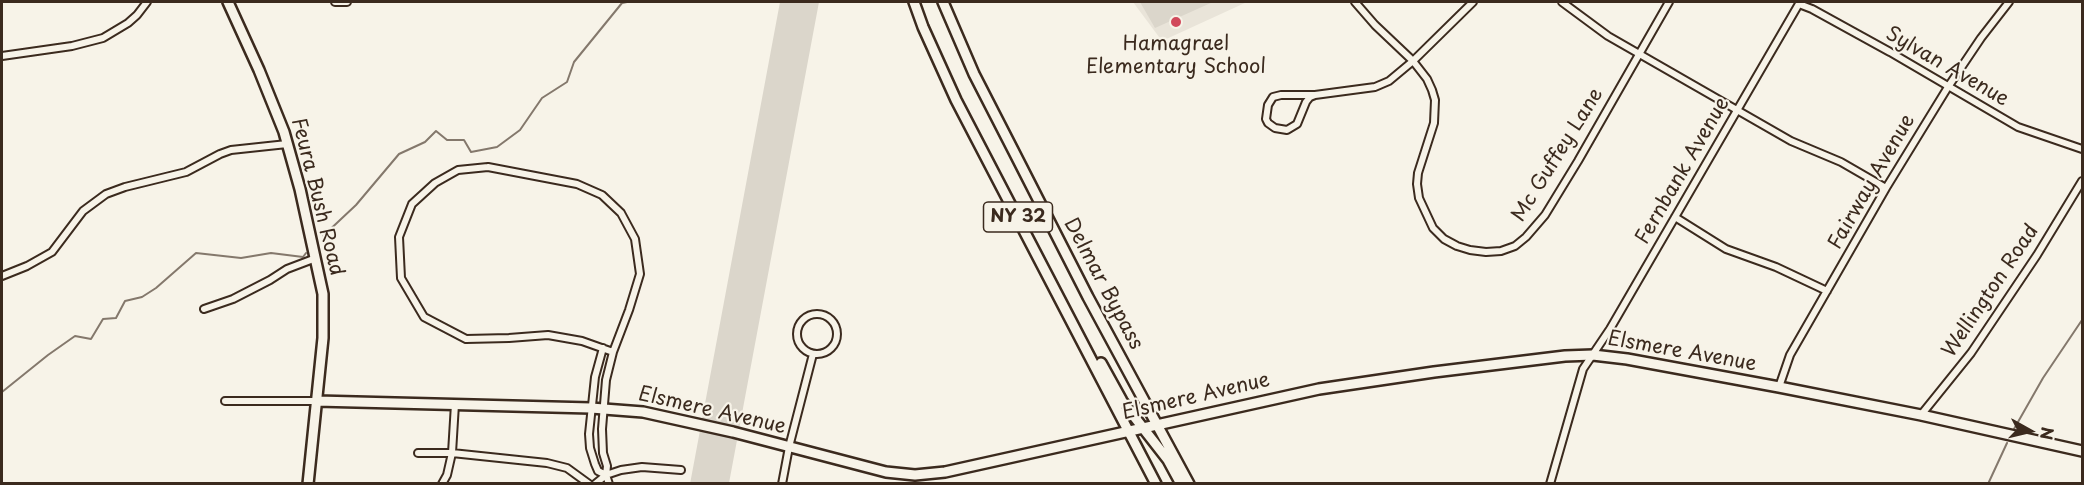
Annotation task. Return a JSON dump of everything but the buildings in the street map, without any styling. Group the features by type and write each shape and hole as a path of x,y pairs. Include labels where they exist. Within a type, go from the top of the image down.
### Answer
{"main road":[{"name":"Feura Bush Road","path":"228,2 259,70 287,144 300,189 323,294 323,338 308,483"},
{"name":"NY 32","path":"914,2 926,35 956,100 1156,483"},
{"name":"Delmar Bypass","path":"943,2 974,74 1088,297 1189,483"},
{"path":"1056,290 1122,401 1168,460 1180,483"},
{"name":"Elsmere Avenue","path":"317,401 604,408 643,412 674,417 886,472 915,474 945,472 1319,389 1434,372 1564,356 1593,355 1627,359 1922,415 2082,451"}],"street":[{"path":"2,56 72,46 103,38 137,15 147,2"},
{"path":"335,2 347,2"},
{"name":"Mc Guffey Lane","path":"1355,2 1375,25 1413,61 1427,79 1435,100 1434,123 1418,173 1419,198 1433,228 1444,239 1464,248 1486,252 1500,251 1515,246 1534,229 1578,161 1669,2"},
{"path":"1315,95 1306,102 1297,124 1287,130 1275,128 1268,123 1266,119 1268,105 1273,98 1281,95 1315,95 1375,87 1389,81 1413,61 1473,2"},
{"path":"1562,2 1608,36 1638,54 1791,141 1841,162 1886,188"},
{"name":"Fairway Avenue","path":"1779,387 1790,355 1886,188 1948,87 2009,2"},
{"name":"Sylvan Avenue","path":"1799,3 1890,52 2018,127 2082,149"},
{"name":"Fernbank Avenue","path":"1550,483 1580,375 1676,217 1799,3"},
{"path":"2,276 27,266 52,252 83,212 106,194 186,172 220,153 287,144"},
{"path":"609,483 602,439 606,380 613,352 640,274 635,238 621,213 602,195 577,184 489,167 458,170 435,183 412,204 399,237 401,278 424,317 466,339 548,335 582,341 613,352"},
{"name":"Wellington Road","path":"1922,415 1971,353 2037,255 2082,180"},
{"path":"1676,217 1726,249 1776,267 1827,291"},
{"path":"204,309 233,299 298,264 316,258"},
{"path":"812,315 819,315 830,320 837,337 835,343 826,352 813,354 802,347 797,335 801,322 812,315"},
{"path":"603,348 595,377 591,408 590,448 598,471 606,475"},
{"path":"782,483 813,354"},
{"path":"225,401 317,401"},
{"path":"442,483 447,475 452,453 455,404"},
{"path":"418,453 452,453 546,462 567,468 590,483"},
{"path":"595,483 606,475 621,470 642,467 681,470"}],"shaded area":[{"path":"780,2 819,2 729,483 690,484"},
{"name":"Hamagrael Elementary School","path":"1133,2 1247,2 1162,41"},
{"path":"1140,2 1213,2 1155,28"}],"waterway":[{"path":"323,236 356,205 399,154 425,142 436,131 447,140 464,140 471,152 497,147 520,130 542,98 567,82 574,62 622,3 627,2"},
{"path":"2,392 75,336 91,339 103,319 116,318 125,301 142,297 156,288 196,253 241,258 271,253 303,257 306,253"},
{"path":"2014,429 2043,378 2082,320"},
{"path":"1988,484 2007,443"}],"place":[{"name":"Hamagrael Elementary School","path":"1176,22"}]}
